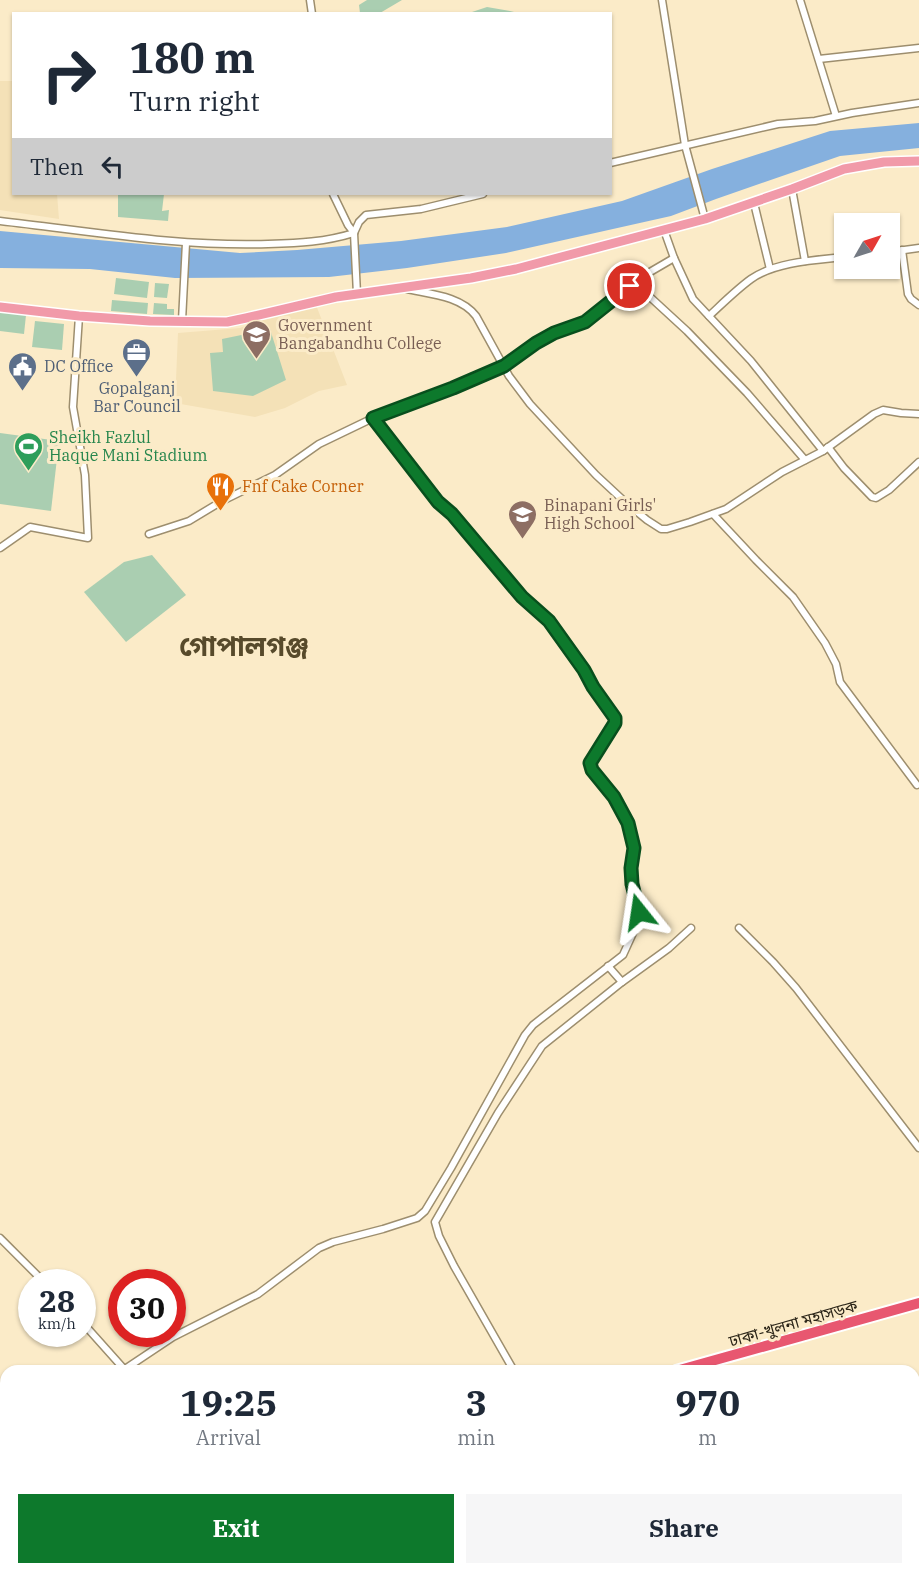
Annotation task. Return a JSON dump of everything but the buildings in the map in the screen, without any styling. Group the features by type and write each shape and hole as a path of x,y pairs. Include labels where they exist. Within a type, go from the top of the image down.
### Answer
{"highway":[{"name":"ঢাকা-খুলনা মহাসড়ক","path":"697,1365 919,1303"}],"main road":[{"path":"0,307 150,321 226,322 318,301 471,278 516,268 705,219 855,167 884,162 919,161"}],"street":[{"path":"662,0 685,145 705,219"},
{"path":"800,0 836,116"},
{"path":"819,58 919,48"},
{"path":"612,163 778,124 815,121 919,103"},
{"path":"792,189 805,261"},
{"path":"333,195 354,235"},
{"path":"357,294 354,235 359,222 366,215 421,209 479,195"},
{"path":"754,203 770,269"},
{"path":"0,221 186,243 237,245 309,243 354,235"},
{"path":"664,230 693,299 751,361 826,449 872,497 876,498 889,490 919,462"},
{"path":"182,321 186,243"},
{"path":"919,248 902,250 908,294 919,305"},
{"path":"709,316 752,278 770,269 834,257"},
{"path":"149,534 189,521 222,501 275,475 319,444 373,418 504,366 554,333 585,322 638,279 674,258"},
{"path":"630,286 650,297 687,331 747,393 805,460"},
{"path":"400,288 446,298 471,310 509,375 530,404 596,475 647,520 661,529 726,509 782,472 826,449 874,414 883,410 919,414"},
{"path":"0,548 30,527 88,538 85,475 73,407 79,315"},
{"path":"131,1365 173,1337 258,1294 320,1248 333,1242 417,1218 425,1211 525,1035 533,1025 623,955 639,912 632,884 631,868 634,848 628,823 614,797 592,770 590,763 615,723 615,718 549,621 522,597 452,514 438,502 373,418"},
{"path":"713,514 798,605 825,643 836,664 840,682 917,785"},
{"path":"434,1221 498,1113 542,1046 621,981 669,948 691,928"},
{"path":"739,928 774,962 796,988 919,1148"},
{"path":"609,967 621,981"},
{"path":"425,1211 434,1221 454,1266 511,1365"},
{"path":"0,1238 31,1269"},
{"path":"96,1338 119,1365"}],"shaded area":[{"path":"0,81 12,81 12,195 57,195 59,219 0,210"},
{"name":"Government Bangabandhu College","path":"316,305 347,385 319,391 285,408 255,417 175,403 178,333 240,328 273,314"}],"green space":[{"path":"367,0 402,0 382,12 360,12 359,5"},
{"path":"487,7 514,12 472,12"},
{"path":"118,195 164,195 162,211 169,210 168,221 118,217"},
{"path":"116,278 149,282 147,298 114,294"},
{"path":"155,283 169,284 167,298 154,297"},
{"path":"112,300 148,303 147,314 111,311"},
{"path":"154,303 167,304 167,309 174,309 174,315 153,314"},
{"path":"0,312 26,315 24,334 0,331"},
{"path":"35,321 64,324 62,350 32,347"},
{"path":"270,329 286,380 253,396 213,391 210,353 223,352 222,339"},
{"name":"Sheikh Fazlul Haque Mani Stadium","path":"0,433 59,441 51,511 0,504"},
{"path":"152,555 186,595 126,642 84,592 124,562"}],"water":[{"path":"919,123 919,148 840,156 671,216 506,253 329,277 175,278 90,269 0,268 0,231 240,253 401,241 507,227 622,201 830,131"}],"place":[{"name":"Government Bangabandhu College","path":"257,360"},
{"name":"Gopalganj Bar Council","path":"137,378"},
{"name":"DC Office","path":"23,392"},
{"name":"Sheikh Fazlul Haque Mani Stadium","path":"28,472"},
{"name":"Fnf Cake Corner","path":"221,512"},
{"name":"Binapani Girls' High School","path":"523,540"}],"district":[{"name":"গোপালগঞ্জ","path":"244,645"}],"route":[{"path":"630,286 585,322 554,333 504,366 373,418 424,486 452,514 522,597 549,621 615,718 615,723 590,763 592,770 614,797 628,823 634,848 631,868 632,884 639,912"}]}
